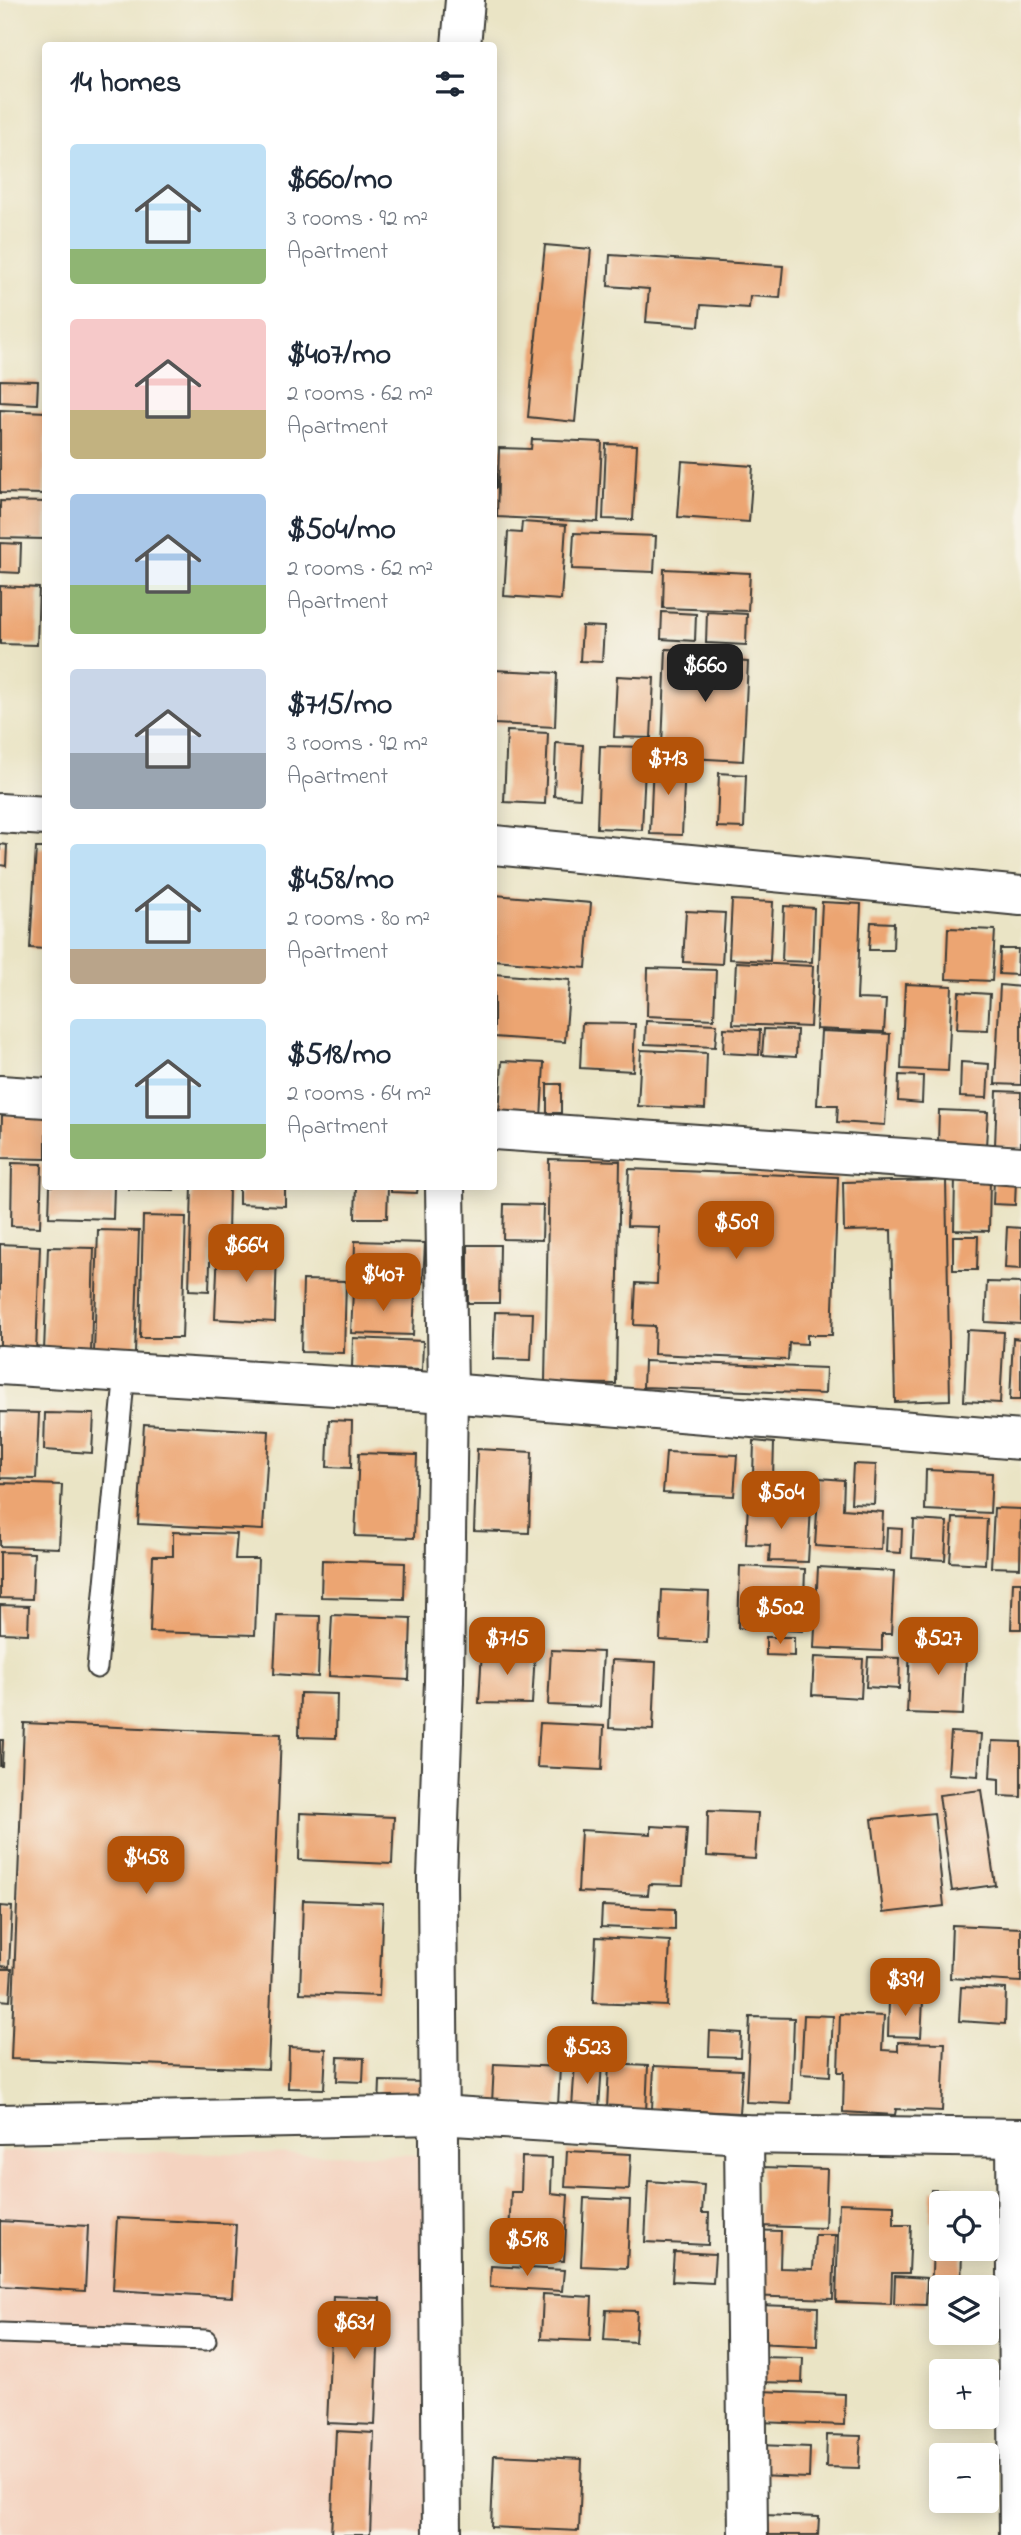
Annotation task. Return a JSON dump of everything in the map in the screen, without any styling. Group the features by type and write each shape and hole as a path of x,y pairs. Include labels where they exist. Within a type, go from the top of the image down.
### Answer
{"street":[{"path":"461,42 465,0"},
{"path":"0,813 42,816"},
{"path":"497,845 1021,895"},
{"path":"0,1095 42,1098"},
{"path":"497,1130 1021,1166"},
{"path":"442,2535 438,1878 448,1393 445,1190"},
{"path":"0,1365 448,1393 1021,1440"},
{"path":"0,2124 438,2115 744,2134 1018,2138 1019,2535"},
{"path":"744,2134 748,2535"}],"lane":[{"path":"97,1668 125,1371"},
{"path":"0,2333 206,2340"}],"shaded area":[{"path":"0,2151 440,2155 434,2535 0,2535"}],"building":[{"path":"545,245 591,249 575,422 528,417"},
{"path":"610,255 783,266 780,298 750,296 749,308 701,305 699,326 646,322 649,289 608,286"},
{"path":"0,380 38,381 37,404 0,402"},
{"path":"0,410 42,412 42,494 0,493"},
{"path":"532,439 602,442 598,522 497,517 499,448 531,449"},
{"path":"606,444 637,445 633,520 603,519"},
{"path":"682,461 753,466 749,522 678,517"},
{"path":"0,501 42,502 42,539 0,538"},
{"path":"522,522 566,525 561,600 504,596 508,532 521,533"},
{"path":"574,533 656,536 654,572 572,569"},
{"path":"0,543 21,544 20,573 0,572"},
{"path":"664,569 750,573 748,611 663,608"},
{"path":"0,586 39,588 37,645 0,644"},
{"path":"662,612 696,614 695,641 661,639"},
{"path":"707,612 747,614 746,645 706,643"},
{"path":"582,626 604,627 602,662 580,661"},
{"path":"666,649 718,651 717,660 748,662 743,761 690,758 691,747 662,746"},
{"path":"497,670 557,673 555,727 497,724"},
{"path":"617,676 654,678 651,738 614,737"},
{"path":"507,731 548,733 545,804 504,802"},
{"path":"556,743 583,745 580,798 554,796"},
{"path":"600,746 646,747 642,830 597,828"},
{"path":"653,760 685,761 682,835 650,834"},
{"path":"719,773 746,775 744,828 717,827"},
{"path":"0,844 7,845 6,866 0,865"},
{"path":"36,848 42,848 42,949 30,948"},
{"path":"497,895 591,903 586,968 497,960"},
{"path":"732,900 773,902 770,961 729,959"},
{"path":"822,902 861,904 857,999 886,1000 884,1032 816,1029"},
{"path":"784,906 814,908 812,962 782,961"},
{"path":"686,911 725,913 722,964 683,962"},
{"path":"871,922 894,923 893,950 869,950"},
{"path":"948,928 995,930 992,981 946,979"},
{"path":"1000,949 1018,949 1017,975 999,974"},
{"path":"736,962 813,966 810,1027 733,1024"},
{"path":"648,968 716,970 714,1019 647,1016"},
{"path":"497,974 570,980 565,1042 497,1037"},
{"path":"905,984 952,986 948,1071 901,1069"},
{"path":"1000,985 1021,987 1021,1085 995,1084"},
{"path":"959,992 990,994 988,1030 957,1029"},
{"path":"646,1021 717,1024 715,1047 645,1044"},
{"path":"582,1023 635,1024 633,1071 580,1068"},
{"path":"724,1028 760,1030 759,1055 723,1053"},
{"path":"764,1029 797,1030 796,1057 762,1055"},
{"path":"821,1031 890,1034 885,1125 837,1122 838,1105 817,1105"},
{"path":"641,1050 707,1053 705,1109 638,1106"},
{"path":"502,1061 544,1063 541,1119 499,1117"},
{"path":"961,1062 989,1064 987,1098 960,1097"},
{"path":"899,1075 923,1076 922,1103 898,1101"},
{"path":"547,1084 561,1084 561,1113 547,1113"},
{"path":"997,1091 1021,1092 1021,1148 995,1146"},
{"path":"939,1110 988,1112 986,1146 938,1144"},
{"path":"2,1115 42,1115 42,1159 1,1158"},
{"path":"549,1159 620,1161 616,1384 545,1383"},
{"path":"12,1163 42,1164 40,1227 11,1226"},
{"path":"629,1169 838,1177 832,1335 807,1335 807,1344 789,1343 788,1360 654,1354 655,1326 634,1325 636,1283 657,1284 659,1227 627,1226"},
{"path":"955,1177 990,1178 989,1231 954,1230"},
{"path":"994,1179 1016,1179 1015,1205 993,1204"},
{"path":"946,1180 950,1400 895,1402 891,1230 844,1231 843,1182"},
{"path":"50,1190 114,1190 113,1219 49,1217"},
{"path":"192,1190 229,1190 228,1236 211,1236 209,1291 189,1290"},
{"path":"239,1190 285,1190 285,1206 239,1204"},
{"path":"356,1190 388,1190 387,1218 355,1218"},
{"path":"391,1190 417,1190 417,1193"},
{"path":"504,1204 543,1205 542,1240 503,1239"},
{"path":"143,1216 186,1217 182,1338 140,1338"},
{"path":"1007,1227 1021,1228 1021,1269 1005,1268"},
{"path":"98,1230 139,1231 135,1354 94,1353"},
{"path":"953,1236 978,1236 977,1270 953,1270"},
{"path":"355,1241 425,1243 423,1283 354,1281"},
{"path":"0,1244 40,1246 36,1352 0,1350"},
{"path":"468,1245 500,1245 499,1303 468,1303"},
{"path":"48,1247 94,1248 91,1353 44,1351"},
{"path":"218,1247 277,1249 275,1322 215,1319"},
{"path":"303,1280 346,1281 344,1353 301,1352"},
{"path":"987,1282 1021,1283 1021,1324 985,1322"},
{"path":"353,1291 415,1293 413,1335 351,1333"},
{"path":"495,1312 533,1313 531,1360 493,1359"},
{"path":"967,1330 1004,1332 1000,1403 964,1401"},
{"path":"353,1338 423,1341 422,1370 352,1368"},
{"path":"1013,1338 1021,1339 1021,1400 1010,1400"},
{"path":"644,1361 826,1368 825,1394 643,1387"},
{"path":"0,1412 39,1413 36,1479 0,1478"},
{"path":"45,1413 94,1414 92,1453 44,1450"},
{"path":"329,1420 352,1421 351,1468 327,1467"},
{"path":"144,1424 269,1431 263,1530 138,1524"},
{"path":"754,1441 774,1443 773,1477 753,1476"},
{"path":"477,1449 532,1452 529,1533 474,1531"},
{"path":"666,1452 737,1455 734,1496 663,1493"},
{"path":"359,1453 417,1455 414,1538 355,1536"},
{"path":"853,1464 876,1465 874,1504 851,1503"},
{"path":"926,1470 992,1473 990,1513 925,1510"},
{"path":"819,1478 844,1480 843,1509 883,1512 881,1550 815,1546"},
{"path":"0,1483 62,1485 59,1548 0,1546"},
{"path":"748,1504 811,1506 808,1562 769,1561 770,1545 746,1544"},
{"path":"994,1508 1021,1509 1020,1568 991,1567"},
{"path":"953,1518 987,1519 985,1564 950,1562"},
{"path":"914,1520 947,1522 945,1560 912,1558"},
{"path":"887,1528 902,1529 901,1553 886,1552"},
{"path":"173,1532 237,1534 235,1559 258,1559 255,1635 150,1632 153,1556 173,1556"},
{"path":"0,1552 34,1553 32,1599 0,1598"},
{"path":"322,1560 405,1563 404,1599 321,1597"},
{"path":"740,1566 805,1569 803,1631 738,1628"},
{"path":"818,1567 894,1571 891,1634 882,1634 882,1651 814,1648"},
{"path":"1013,1582 1021,1582 1021,1629 1011,1629"},
{"path":"662,1590 709,1592 707,1643 660,1640"},
{"path":"0,1605 29,1606 28,1634 0,1633"},
{"path":"277,1615 320,1616 318,1677 274,1674"},
{"path":"332,1615 411,1618 409,1680 329,1676"},
{"path":"934,1635 967,1637 963,1715 907,1713 910,1648 933,1649"},
{"path":"766,1637 794,1637 794,1656 766,1655"},
{"path":"482,1650 535,1651 532,1704 479,1703"},
{"path":"551,1650 603,1652 600,1707 548,1705"},
{"path":"814,1657 863,1659 861,1698 812,1695"},
{"path":"868,1657 900,1658 899,1689 866,1687"},
{"path":"612,1660 656,1662 653,1730 609,1728"},
{"path":"300,1693 337,1694 336,1738 299,1737"},
{"path":"24,1723 281,1734 268,2069 11,2059"},
{"path":"540,1723 604,1726 602,1770 537,1767"},
{"path":"951,1732 981,1734 978,1776 948,1774"},
{"path":"0,1740 3,1740 2,1766 0,1766"},
{"path":"992,1741 1021,1742 1021,1797 999,1796 999,1779 990,1778"},
{"path":"981,1790 995,1885 952,1891 939,1795"},
{"path":"708,1811 758,1813 755,1859 707,1856"},
{"path":"300,1813 394,1817 392,1864 299,1860"},
{"path":"934,1813 944,1906 883,1913 872,1819"},
{"path":"651,1826 687,1828 683,1885 649,1884 648,1895 578,1892 581,1830 651,1834"},
{"path":"303,1900 383,1903 379,1996 300,1993"},
{"path":"0,1906 12,1907 9,1967 0,1966"},
{"path":"602,1906 675,1909 675,1930 601,1927"},
{"path":"952,1925 1021,1928 1021,1982 950,1978"},
{"path":"596,1937 670,1941 667,2006 593,2003"},
{"path":"0,1969 12,1969 10,2001 0,2000"},
{"path":"961,1987 1006,1989 1005,2024 959,2021"},
{"path":"889,2000 923,2001 921,2037 888,2036"},
{"path":"840,2014 884,2016 882,2050 898,2051 898,2042 945,2043 942,2111 896,2109 895,2115 843,2112 844,2072 838,2072"},
{"path":"804,2015 833,2016 830,2076 801,2074"},
{"path":"750,2017 794,2018 791,2104 746,2102"},
{"path":"710,2031 741,2033 740,2057 709,2056"},
{"path":"289,2047 326,2049 324,2089 288,2088"},
{"path":"338,2057 364,2058 363,2082 337,2081"},
{"path":"575,2062 602,2063 599,2109 572,2108"},
{"path":"494,2064 560,2067 558,2106 492,2103"},
{"path":"609,2064 648,2066 646,2112 607,2109"},
{"path":"654,2066 742,2070 739,2113 652,2109"},
{"path":"380,2081 424,2082 423,2109 379,2107"},
{"path":"567,2151 631,2154 629,2190 565,2187"},
{"path":"522,2157 552,2158 551,2193 568,2195 564,2261 508,2258 511,2192 521,2192"},
{"path":"761,2167 827,2169 825,2228 759,2226"},
{"path":"648,2181 704,2185 702,2213 709,2213 708,2245 645,2242"},
{"path":"584,2198 630,2200 627,2268 581,2266"},
{"path":"839,2203 894,2205 894,2225 911,2225 909,2273 892,2273 891,2304 836,2302"},
{"path":"117,2218 236,2224 232,2297 113,2290"},
{"path":"0,2221 88,2226 85,2291 0,2286"},
{"path":"750,2230 781,2231 780,2268 813,2269 815,2235 835,2235 833,2299 748,2296"},
{"path":"674,2252 715,2254 713,2283 672,2281"},
{"path":"932,2261 962,2261 961,2275 932,2275"},
{"path":"491,2266 564,2270 562,2291 490,2287"},
{"path":"895,2276 927,2278 926,2305 894,2304"},
{"path":"543,2294 592,2297 590,2341 541,2339"},
{"path":"333,2296 380,2298 375,2425 327,2423"},
{"path":"757,2305 818,2307 817,2346 756,2343"},
{"path":"606,2310 637,2311 635,2342 604,2340"},
{"path":"757,2357 803,2358 802,2383 756,2382"},
{"path":"759,2391 845,2394 844,2425 758,2422"},
{"path":"336,2431 374,2433 370,2535 331,2535"},
{"path":"827,2435 861,2436 859,2468 826,2467"},
{"path":"758,2445 810,2447 809,2478 757,2476"},
{"path":"494,2455 582,2459 579,2531 491,2527"},
{"path":"763,2515 819,2517 818,2535 762,2535"}]}
